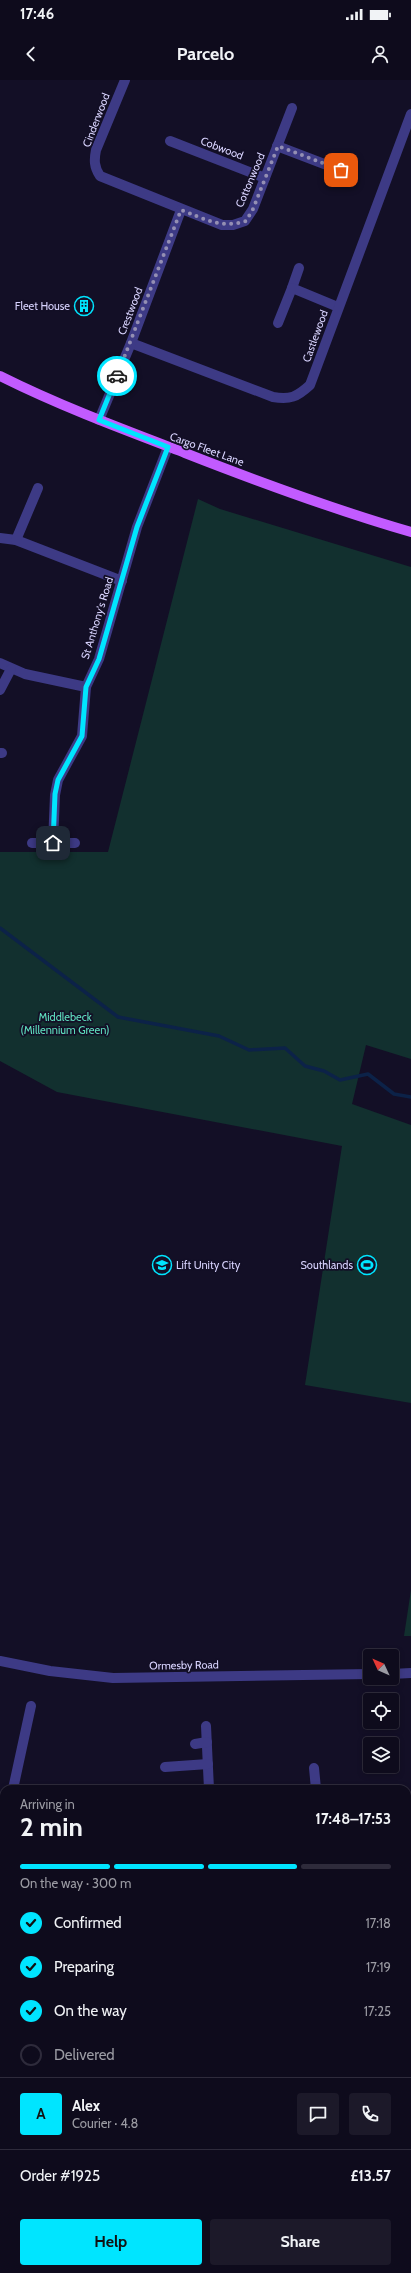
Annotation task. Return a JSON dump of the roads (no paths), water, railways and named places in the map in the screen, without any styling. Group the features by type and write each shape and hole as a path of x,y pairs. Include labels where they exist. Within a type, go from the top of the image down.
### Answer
{"main road":[{"name":"Cargo Fleet Lane","path":"0,376 39,396 168,447 289,491 411,532"}],"street":[{"name":"Cinderwood","path":"125,80 96,150 94,159 95,169 100,176 181,210"},
{"name":"Cottonwood","path":"181,210 222,225 233,225 246,221 265,178 292,108"},
{"name":"Castlewood","path":"131,343 273,397 287,399 299,395 310,385 411,114"},
{"name":"Cobwood","path":"170,141 265,178"},
{"path":"278,146 353,176"},
{"name":"Crestwood","path":"99,420 131,343 181,210"},
{"path":"278,323 299,268"},
{"path":"292,288 338,307"},
{"name":"St Anthony's Road","path":"53,843 55,794 58,780 82,736 86,687 99,659 137,527 168,447"},
{"path":"16,540 38,488"},
{"path":"0,538 16,540 122,581"},
{"path":"0,663 25,674 86,687"},
{"path":"0,690 11,669"},
{"path":"32,843 75,843"},
{"name":"Ormesby Road","path":"0,1661 50,1671 113,1678 363,1674"},
{"path":"399,1674 411,1673"},
{"path":"14,1785 31,1706"},
{"path":"206,1726 209,1785"},
{"path":"195,1744 207,1742"},
{"path":"165,1767 208,1764"},
{"path":"314,1768 316,1785"}],"waterway":[{"path":"0,928 118,1017 219,1036 249,1050 285,1048 305,1066 324,1071 340,1080 368,1074 394,1094 411,1097"}],"place":[{"name":"Fleet House","path":"84,306"},
{"name":"Lift Unity City","path":"162,1265"},
{"name":"Southlands","path":"367,1265"}],"park label":[{"name":"Middlebeck (Millennium Green)","path":"65,1023"}]}
